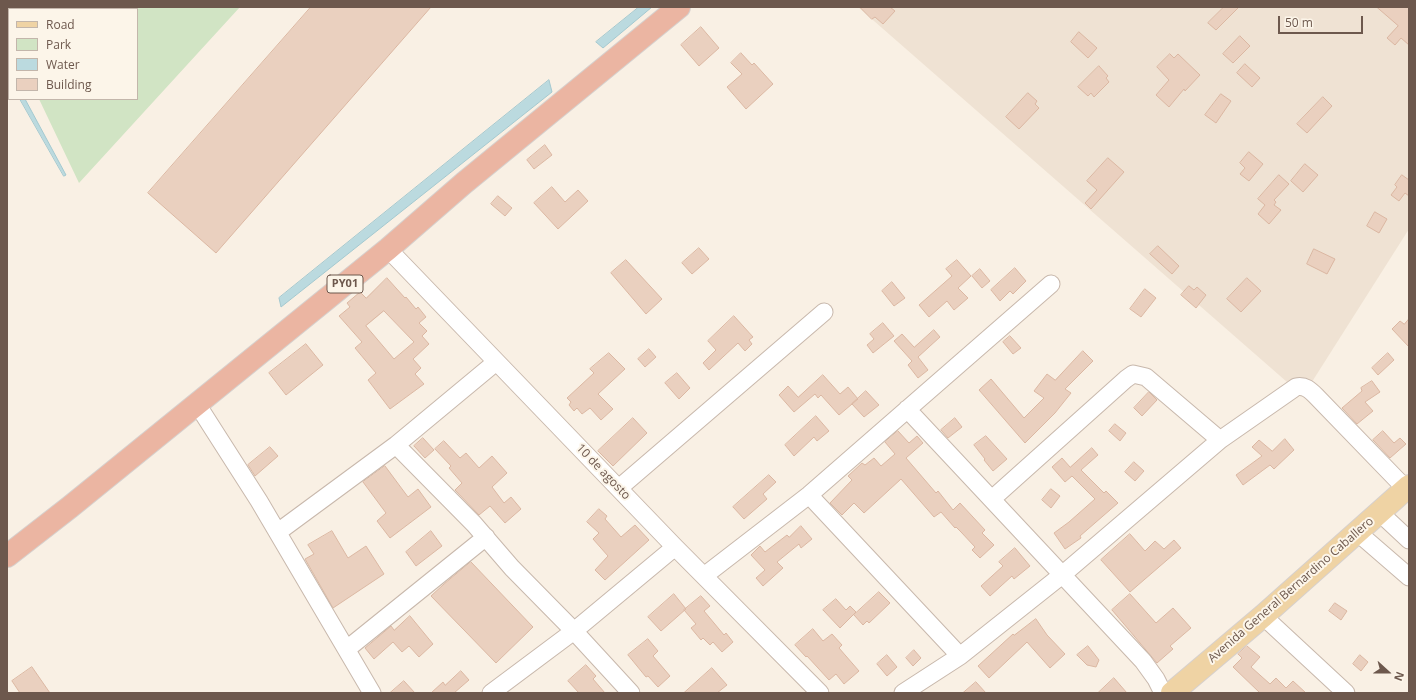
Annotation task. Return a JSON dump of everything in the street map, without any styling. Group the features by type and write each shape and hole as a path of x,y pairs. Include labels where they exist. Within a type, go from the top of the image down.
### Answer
{"highway":[{"name":"PY01","path":"7,556 388,249 464,183 679,7"}],"main road":[{"name":"Avenida General Bernardino Caballero","path":"1172,693 1262,616 1407,487"}],"street":[{"name":"10 de agosto","path":"388,249 675,547 820,693"},
{"path":"704,576 809,495 1050,284"},
{"path":"618,488 824,312"},
{"path":"278,532 396,445 496,362"},
{"path":"992,499 1133,374 1146,377 1220,440"},
{"path":"903,693 960,656 1062,574 1220,440 1296,387 1302,386 1316,396 1407,487"},
{"path":"197,404 278,532 372,693"},
{"path":"908,409 1143,661 1156,679 1163,693"},
{"path":"396,445 486,537 512,568 574,631 631,693"},
{"path":"809,495 960,656"},
{"path":"1379,512 1409,540 1390,561"},
{"path":"1357,532 1409,577"},
{"path":"347,649 486,537"},
{"path":"491,693 574,631 675,547"},
{"path":"1262,616 1346,693"}],"shaded area":[{"path":"858,7 1409,7 1409,229 1303,396"}],"green space":[{"path":"7,7 240,7 79,183 39,100 138,100 138,8 8,8 8,33"}],"water":[{"path":"639,7 652,7 603,48 596,42"},
{"path":"549,80 552,92 281,307 279,298"},
{"path":"21,100 26,100 66,175 64,176"}],"building":[{"path":"311,7 431,7 216,253 148,193"},
{"path":"860,7 890,7 895,11 883,24 875,17 872,19"},
{"path":"1224,7 1239,7 1216,30 1208,23"},
{"path":"1377,7 1409,7 1409,45 1401,38 1395,45 1387,38 1398,26"},
{"path":"701,27 719,48 699,66 681,45"},
{"path":"1079,32 1097,48 1088,58 1071,42"},
{"path":"1240,36 1250,46 1233,63 1223,54"},
{"path":"741,53 752,65 754,63 773,84 746,109 727,87 742,74 731,63"},
{"path":"1170,54 1174,58 1178,54 1200,75 1185,91 1184,89 1169,107 1156,95 1169,80 1157,67"},
{"path":"1245,64 1260,78 1252,87 1237,73"},
{"path":"1099,66 1108,76 1106,78 1109,82 1094,97 1091,93 1088,96 1078,87"},
{"path":"1028,93 1037,101 1035,104 1039,108 1019,129 1006,117"},
{"path":"1221,94 1231,101 1216,123 1205,115"},
{"path":"1323,97 1332,106 1307,133 1297,124"},
{"path":"545,145 552,155 534,169 527,160"},
{"path":"1249,152 1263,164 1249,181 1240,174 1245,168 1240,163"},
{"path":"1108,158 1124,172 1091,209 1085,203 1097,190 1087,181"},
{"path":"1305,164 1318,175 1303,192 1291,181"},
{"path":"1279,175 1289,184 1274,200 1276,202 1274,205 1281,210 1269,224 1258,214 1265,205 1258,199"},
{"path":"1402,175 1409,180 1409,196 1405,193 1399,201 1391,195 1397,187 1395,185"},
{"path":"552,187 565,202 578,190 588,201 558,229 534,203"},
{"path":"498,196 512,208 505,216 491,204"},
{"path":"1375,212 1387,219 1379,233 1367,226"},
{"path":"1158,246 1179,266 1172,274 1150,254"},
{"path":"699,248 709,259 692,274 682,263"},
{"path":"1314,249 1335,259 1327,274 1307,264"},
{"path":"626,260 662,299 646,314 611,273"},
{"path":"957,260 971,276 958,288 968,298 954,310 947,301 929,317 919,305 952,276 946,269"},
{"path":"1015,268 1026,281 1013,294 1010,291 1000,301 991,290"},
{"path":"980,269 990,281 982,288 972,276"},
{"path":"387,278 416,309 418,307 426,317 419,323 427,331 422,336 429,344 413,359 421,368 415,374 424,384 390,409 368,380 376,373 355,348 362,342 339,316 350,307 347,303 360,292 366,298","holes":["384,311 414,342 394,359 366,326"]},
{"path":"1247,278 1261,291 1241,312 1227,299"},
{"path":"892,282 905,298 894,306 882,291"},
{"path":"1189,286 1194,290 1197,287 1206,295 1196,308 1181,295"},
{"path":"1145,289 1156,298 1141,317 1130,309"},
{"path":"734,316 753,337 749,340 752,344 745,351 738,343 709,370 703,363 716,350 708,341"},
{"path":"1409,319 1409,347 1392,329 1400,321 1404,324"},
{"path":"883,323 894,336 873,353 867,345 874,339 870,334"},
{"path":"934,330 940,337 918,357 928,370 918,378 908,365 912,361 894,341 902,334 914,347"},
{"path":"1010,336 1021,348 1013,354 1003,342"},
{"path":"306,344 323,365 286,395 269,373"},
{"path":"649,349 656,357 645,367 638,359"},
{"path":"1083,351 1093,361 1065,389 1071,393 1055,413 1025,443 979,390 991,379 1024,418 1044,398 1034,391 1047,374 1055,380"},
{"path":"609,353 625,369 598,394 613,409 601,420 590,408 582,414 577,408 574,411 569,405 571,402 567,398 594,373 590,369"},
{"path":"1388,353 1394,360 1378,375 1372,368"},
{"path":"677,373 690,388 679,399 665,383"},
{"path":"823,375 840,394 848,387 858,399 839,415 821,395 818,398 815,394 794,412 779,395 788,386 798,397"},
{"path":"1372,381 1380,392 1365,402 1373,411 1357,424 1342,408 1362,391 1361,388"},
{"path":"866,391 879,405 864,417 852,404"},
{"path":"1149,392 1157,400 1142,416 1134,408"},
{"path":"816,416 829,431 817,441 814,437 794,456 785,445"},
{"path":"633,418 647,433 613,466 598,451"},
{"path":"955,418 962,427 948,438 941,430"},
{"path":"1115,424 1126,433 1120,441 1109,431"},
{"path":"898,431 909,443 917,436 923,443 906,458 936,493 938,491 953,510 960,503 985,530 982,533 994,545 980,558 972,550 975,547 941,512 934,517 901,479 864,513 854,503 842,515 830,503 852,480 848,476 862,463 865,465 874,458 881,466 895,454 885,442"},
{"path":"1383,431 1394,443 1400,438 1406,444 1390,458 1373,440"},
{"path":"986,436 1007,459 993,471 974,445"},
{"path":"423,438 434,450 425,458 414,446"},
{"path":"1285,439 1294,450 1274,469 1270,465 1243,485 1236,475 1262,456 1252,447 1259,440 1272,451"},
{"path":"444,441 460,458 466,453 479,468 492,456 507,473 492,487 504,503 511,497 521,509 505,523 490,506 479,515 455,490 462,483 449,468 451,466 435,449"},
{"path":"270,447 278,456 255,476 248,465"},
{"path":"1092,448 1098,455 1081,470 1104,493 1106,491 1118,503 1080,536 1081,538 1065,549 1054,533 1095,499 1072,476 1065,482 1052,467 1062,458 1070,467"},
{"path":"1134,462 1144,471 1135,481 1125,472"},
{"path":"385,466 408,497 418,489 431,507 390,538 377,521 386,513 363,482"},
{"path":"769,475 776,482 763,494 767,499 744,519 733,507"},
{"path":"1051,489 1060,496 1051,508 1042,500"},
{"path":"599,509 607,516 605,519 621,537 635,525 649,540 605,580 595,570 608,556 593,539 599,533 587,522"},
{"path":"801,526 812,539 801,548 799,544 777,562 783,568 763,586 756,578 765,570 751,555 760,546 765,552 787,535 789,537"},
{"path":"332,531 348,558 366,546 384,574 333,608 305,559 314,554 308,545"},
{"path":"431,531 442,546 416,566 406,552"},
{"path":"1130,534 1145,551 1155,541 1164,549 1174,540 1181,548 1130,592 1101,560"},
{"path":"1015,548 1030,566 1014,579 1012,576 990,596 981,586 1003,566 999,562"},
{"path":"471,562 533,627 496,663 431,596"},
{"path":"879,592 890,603 869,623 867,621 863,625 854,615"},
{"path":"674,594 686,609 661,631 648,617"},
{"path":"1130,594 1156,623 1173,608 1191,628 1170,646 1173,649 1157,663 1112,610"},
{"path":"701,596 710,606 704,611 724,635 726,633 733,642 722,652 713,642 710,645 703,638 701,640 691,628 696,624 684,610"},
{"path":"836,599 846,610 850,606 856,612 840,628 823,610"},
{"path":"1335,603 1347,611 1341,620 1329,611"},
{"path":"410,616 433,644 419,657 409,646 402,652 393,642 374,659 365,648 391,626 394,630"},
{"path":"1036,619 1047,635 1065,654 1050,668 1027,642 989,678 978,666 1013,634 1014,635"},
{"path":"813,629 823,641 832,634 842,645 839,648 859,671 844,684 836,674 829,680 795,645"},
{"path":"648,639 658,651 653,656 670,676 658,687 648,676 646,677 628,655"},
{"path":"1088,646 1099,660 1096,667 1087,665 1077,655"},
{"path":"1247,646 1260,657 1251,667 1270,684 1276,678 1286,688 1293,681 1306,693 1260,693 1233,667 1242,658 1238,654"},
{"path":"914,650 921,658 913,666 906,658"},
{"path":"887,655 897,667 887,676 877,664"},
{"path":"1360,655 1368,662 1361,671 1353,664"},
{"path":"586,665 596,676 593,679 605,693 579,693 568,681"},
{"path":"32,667 50,693 20,693 12,681"},
{"path":"712,668 727,685 717,693 684,693"},
{"path":"461,671 469,680 454,693 431,693 443,682 445,685"},
{"path":"1114,678 1127,693 1098,693"},
{"path":"404,681 415,693 390,693"},
{"path":"976,682 986,693 963,693"}]}
